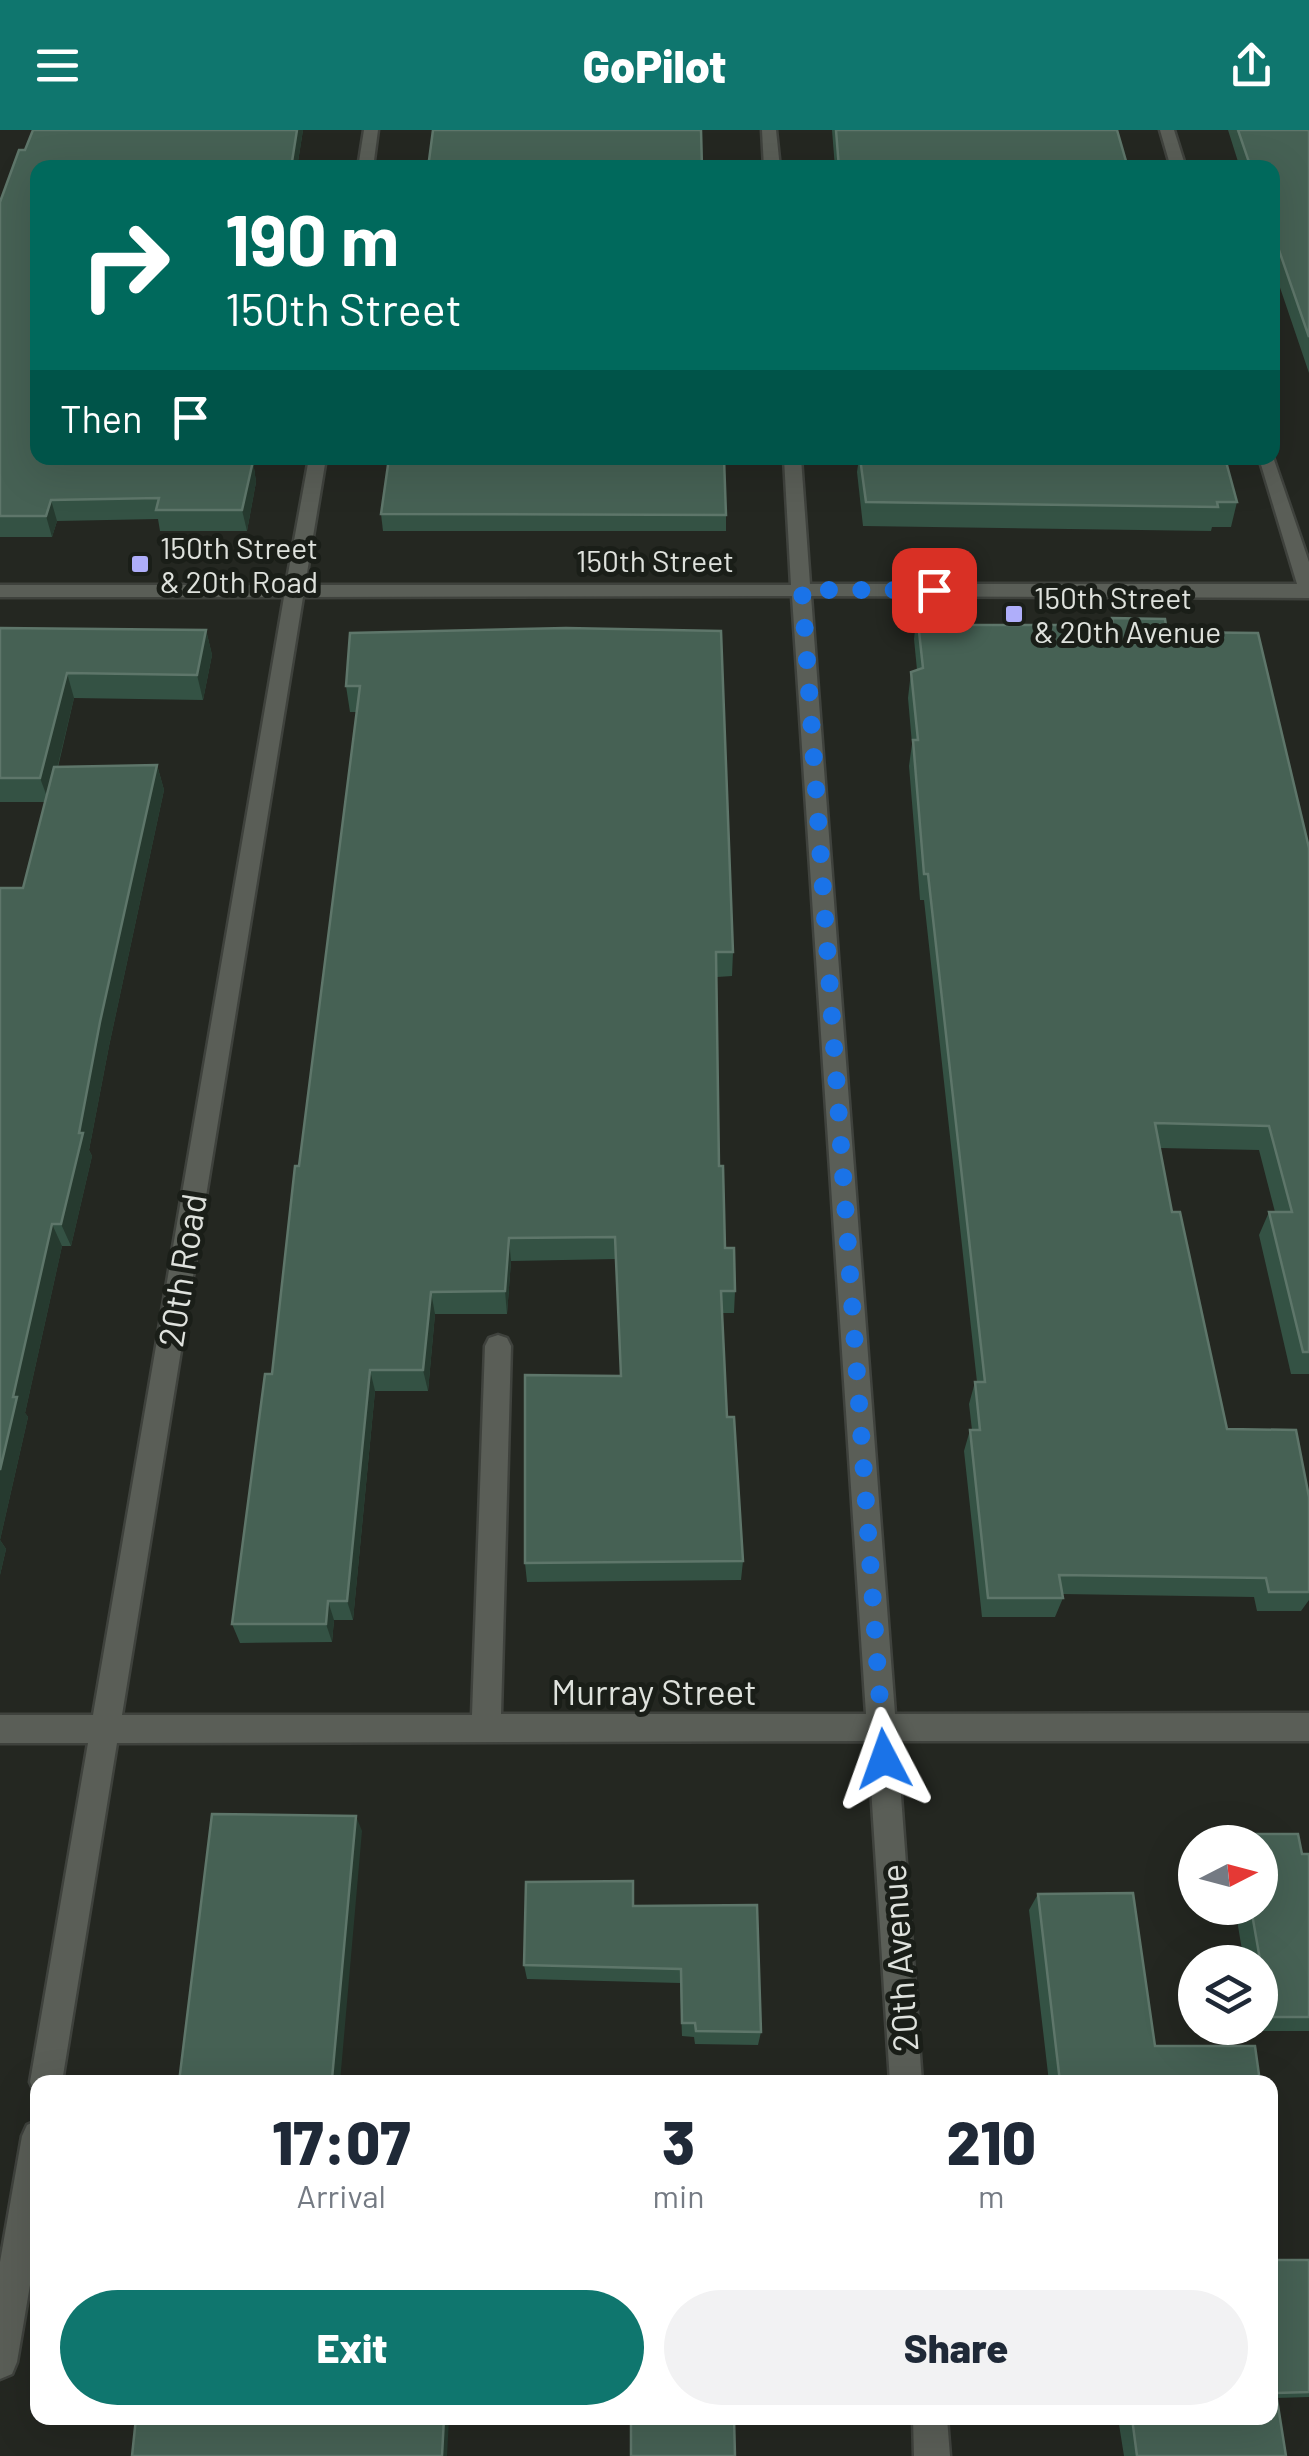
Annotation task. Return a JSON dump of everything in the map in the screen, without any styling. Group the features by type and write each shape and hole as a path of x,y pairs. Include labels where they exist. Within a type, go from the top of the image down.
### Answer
{"street":[{"path":"365,160 371,130"},
{"path":"769,130 771,160"},
{"path":"1167,130 1176,160"},
{"name":"20th Road","path":"47,2075 316,465"},
{"name":"20th Avenue","path":"793,465 906,2075"},
{"path":"1270,465 1309,590"},
{"name":"150th Street","path":"0,591 1309,590"},
{"path":"486,1729 498,1346"},
{"name":"Murray Street","path":"0,1729 1309,1727"},
{"path":"0,2362 30,2184"},
{"path":"930,2425 932,2456"}],"building":[{"path":"33,130 297,130 292,160 30,160 30,465 252,465 242,510 156,510 159,498 51,500 46,516 0,516 0,202 19,150 25,150"},
{"path":"433,130 701,130 702,160 429,160"},
{"path":"836,130 1117,130 1126,160 838,160"},
{"path":"1238,130 1309,130 1309,337 1280,253 1280,160 1248,160"},
{"path":"388,465 724,465 726,515 381,514"},
{"path":"861,465 1227,465 1237,502 1217,502 1218,507 866,502"},
{"path":"917,613 965,613 966,625 1113,625 1112,618 1165,619 1167,632 1258,633 1309,848 1309,1352 1303,1352 1269,1212 1292,1212 1269,1126 1155,1123 1172,1212 1180,1212 1227,1429 1296,1430 1309,1497 1309,1592 1269,1592 1266,1578 1059,1575 1063,1598 988,1598 970,1430 980,1430 975,1382 985,1382 928,874 924,874 913,740 918,740 911,672 923,668"},
{"path":"0,628 206,630 197,675 67,673 40,778 0,778"},
{"path":"566,628 721,631 733,952 716,952 719,1166 723,1166 725,1248 734,1248 735,1291 721,1291 727,1417 734,1417 743,1561 525,1563 525,1375 621,1376 615,1237 509,1238 505,1291 431,1292 423,1370 370,1370 347,1601 328,1601 326,1624 232,1624 265,1374 272,1374 295,1166 299,1166 360,686 346,686 350,633"},
{"path":"157,765 100,1022 79,1133 83,1133 61,1224 52,1224 0,1470 0,888 23,888 54,767"},
{"path":"212,1814 356,1816 332,2075 180,2075"},
{"path":"1278,1834 1298,1834 1302,1854 1309,1854 1309,2017 1278,2017 1278,1945 1257,1945 1254,1925 1278,1925"},
{"path":"633,1881 633,1906 757,1905 761,2032 696,2031 695,2023 682,2023 681,1969 524,1965 526,1882"},
{"path":"1133,1893 1155,2046 1255,2046 1259,2075 1059,2075 1038,1894"},
{"path":"1278,2260 1309,2260 1309,2392 1278,2393"},
{"path":"1278,2406 1286,2456 1137,2456 1133,2425 1278,2425"},
{"path":"135,2425 444,2425 442,2456 132,2456"},
{"path":"631,2425 734,2425 735,2456 631,2456"}],"place":[{"name":"150th Street & 20th Road","path":"140,564"},
{"name":"150th Street & 20th Avenue","path":"1014,614"}],"route":[{"path":"884,1759 802,590 934,590"}]}
